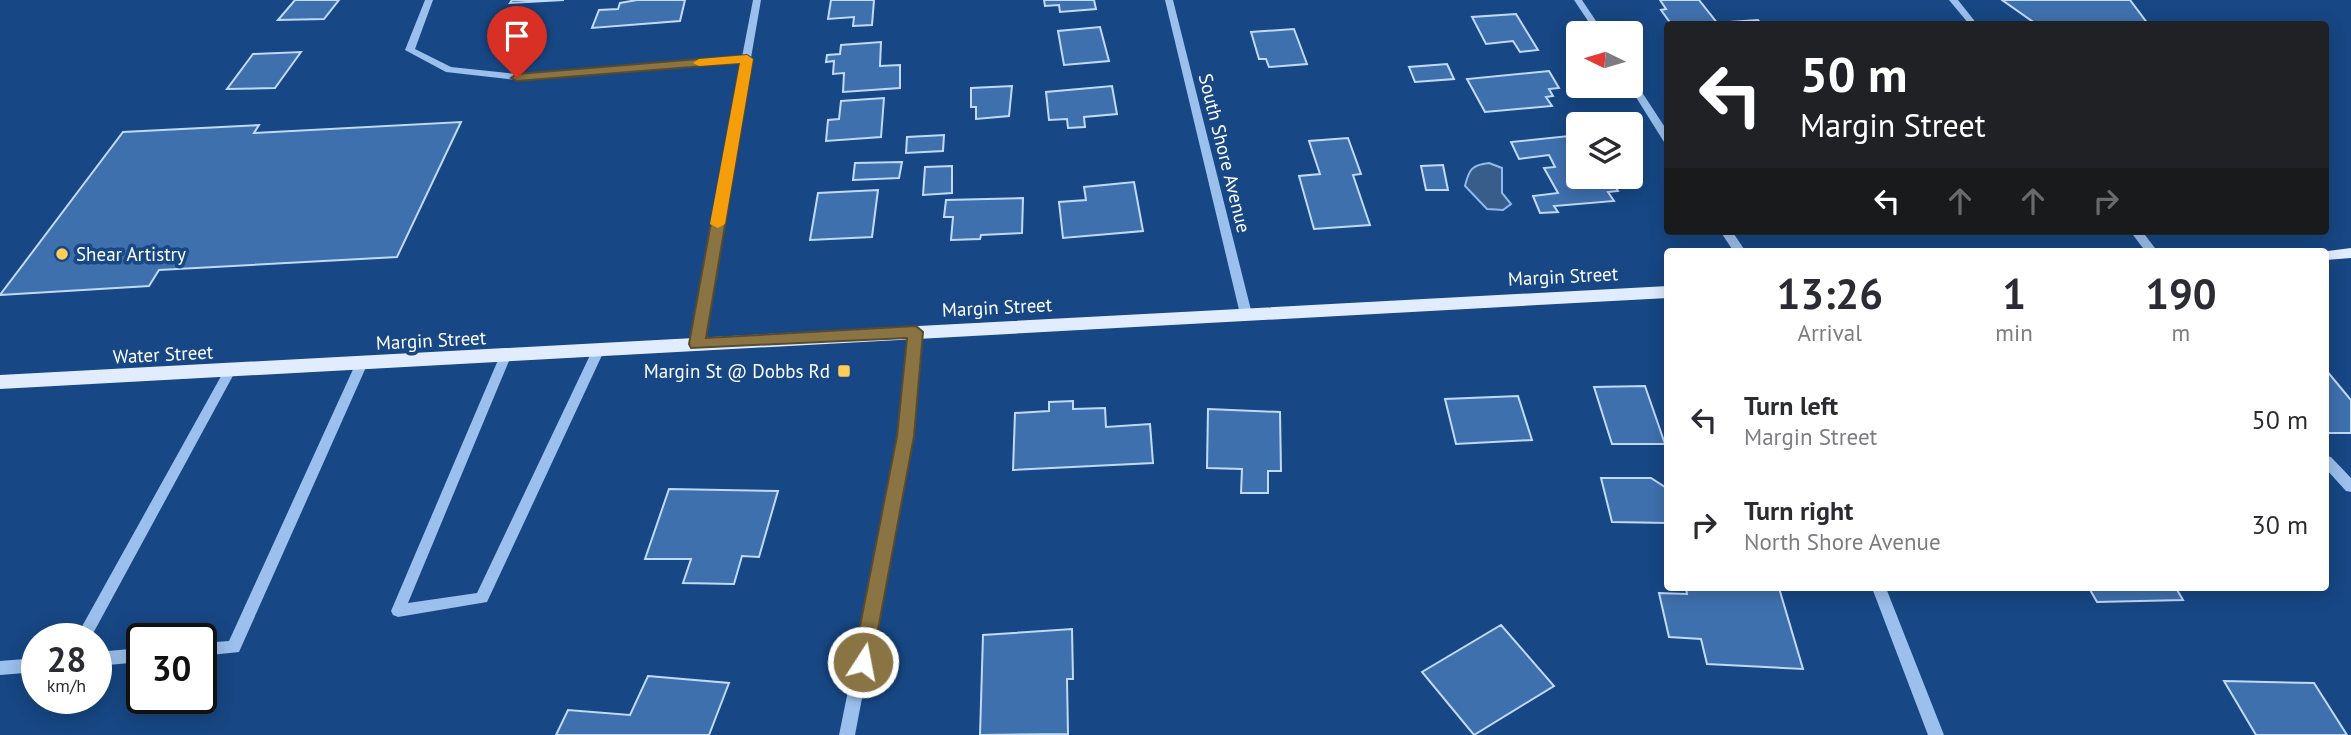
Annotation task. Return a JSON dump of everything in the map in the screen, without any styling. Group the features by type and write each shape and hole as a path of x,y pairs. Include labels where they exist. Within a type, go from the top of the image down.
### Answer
{"main road":[{"path":"2329,255 2351,253"},
{"name":"Margin Street","path":"328,367 697,344 1664,292"},
{"name":"Water Street","path":"0,382 328,367"}],"street":[{"path":"429,0 410,50 449,70 517,78 747,59"},
{"path":"697,344 757,0"},
{"name":"South Shore Avenue","path":"1169,0 1246,314"},
{"path":"1578,0 1592,21"},
{"path":"1953,0 1970,21"},
{"path":"1641,98 1664,134"},
{"path":"847,735 906,436 916,332"},
{"path":"505,356 398,611 482,598 598,351"},
{"path":"217,649 234,647 361,365"},
{"path":"91,623 229,372"},
{"path":"2329,464 2351,487"},
{"path":"1880,591 1936,735"},
{"path":"0,668 21,666"}],"water":[{"path":"1489,163 1502,168 1502,193 1511,204 1503,210 1487,209 1465,186 1472,169"}],"building":[{"path":"295,0 339,0 324,19 278,20"},
{"path":"512,0 564,0 510,3"},
{"path":"637,0 685,0 680,21 592,28 599,10 618,9 620,3"},
{"path":"831,0 874,0 872,25 853,26 854,17 828,19"},
{"path":"1044,0 1094,0 1096,9 1060,12 1059,5 1045,6"},
{"path":"1660,0 1699,0 1716,21 1669,21 1661,10 1666,9"},
{"path":"2002,0 2130,0 2146,21 2032,21"},
{"path":"1516,14 1538,50 1520,52 1513,41 1486,44 1472,17"},
{"path":"1100,27 1109,61 1064,65 1058,31"},
{"path":"1294,29 1307,64 1269,67 1266,59 1259,59 1251,32"},
{"path":"881,42 880,66 900,65 900,88 843,92 844,73 833,74 834,61 826,62 827,55 840,54 841,45"},
{"path":"301,52 275,88 227,89 253,54"},
{"path":"1447,64 1454,79 1415,82 1409,67"},
{"path":"1549,71 1559,88 1549,89 1553,96 1546,97 1552,106 1485,112 1467,79"},
{"path":"1012,86 1009,116 976,119 976,107 971,107 971,88"},
{"path":"1112,86 1117,114 1084,117 1085,127 1068,128 1067,119 1049,120 1046,92"},
{"path":"884,98 881,137 826,141 828,120 839,119 841,101"},
{"path":"461,122 397,257 159,270 149,286 0,295 123,132 259,125 254,133"},
{"path":"944,135 943,151 906,153 907,137"},
{"path":"1566,136 1566,189 1617,189 1618,191 1608,192 1614,201 1554,206 1558,212 1540,213 1533,196 1558,193 1544,168 1555,167 1549,155 1519,159 1511,142"},
{"path":"1348,138 1361,174 1353,175 1370,225 1314,229 1299,176 1320,174 1309,141"},
{"path":"902,162 899,178 853,180 855,163"},
{"path":"1443,165 1448,190 1426,190 1421,166"},
{"path":"952,166 952,193 923,195 925,167"},
{"path":"1134,182 1143,231 1063,238 1059,202 1086,200 1084,187"},
{"path":"878,190 872,237 810,240 818,193"},
{"path":"1023,198 1022,233 951,240 953,217 944,217 946,200"},
{"path":"2329,374 2351,400 2351,433 2329,433"},
{"path":"1645,386 1664,444 1612,444 1594,387"},
{"path":"1518,396 1532,440 1456,444 1445,399"},
{"path":"1073,401 1073,409 1105,408 1106,427 1150,424 1153,463 1013,470 1015,413 1049,411 1049,402"},
{"path":"1208,409 1280,412 1281,471 1268,471 1268,493 1241,493 1242,469 1207,468"},
{"path":"1601,478 1651,478 1664,486 1664,523 1612,522"},
{"path":"669,489 778,491 759,557 742,556 734,584 683,583 691,559 645,559"},
{"path":"1686,591 1780,591 1803,669 1707,664 1701,639 1669,637 1659,593 1687,594"},
{"path":"2091,591 2178,591 2183,600 2097,602"},
{"path":"1501,625 1554,686 1474,735 1422,672"},
{"path":"1072,629 1073,679 1067,679 1068,734 980,735 983,635"},
{"path":"648,676 729,683 709,735 556,735 568,710 630,715"},
{"path":"2224,681 2314,683 2347,735 2256,735"}],"slow traffic":[{"path":"699,63 747,59 718,224"}],"place":[{"name":"Shear Artistry","path":"62,254"},
{"name":"Margin St @ Dobbs Rd","path":"844,371"}],"route":[{"path":"517,78 747,59 697,344 916,332 906,436 863,662"}]}
